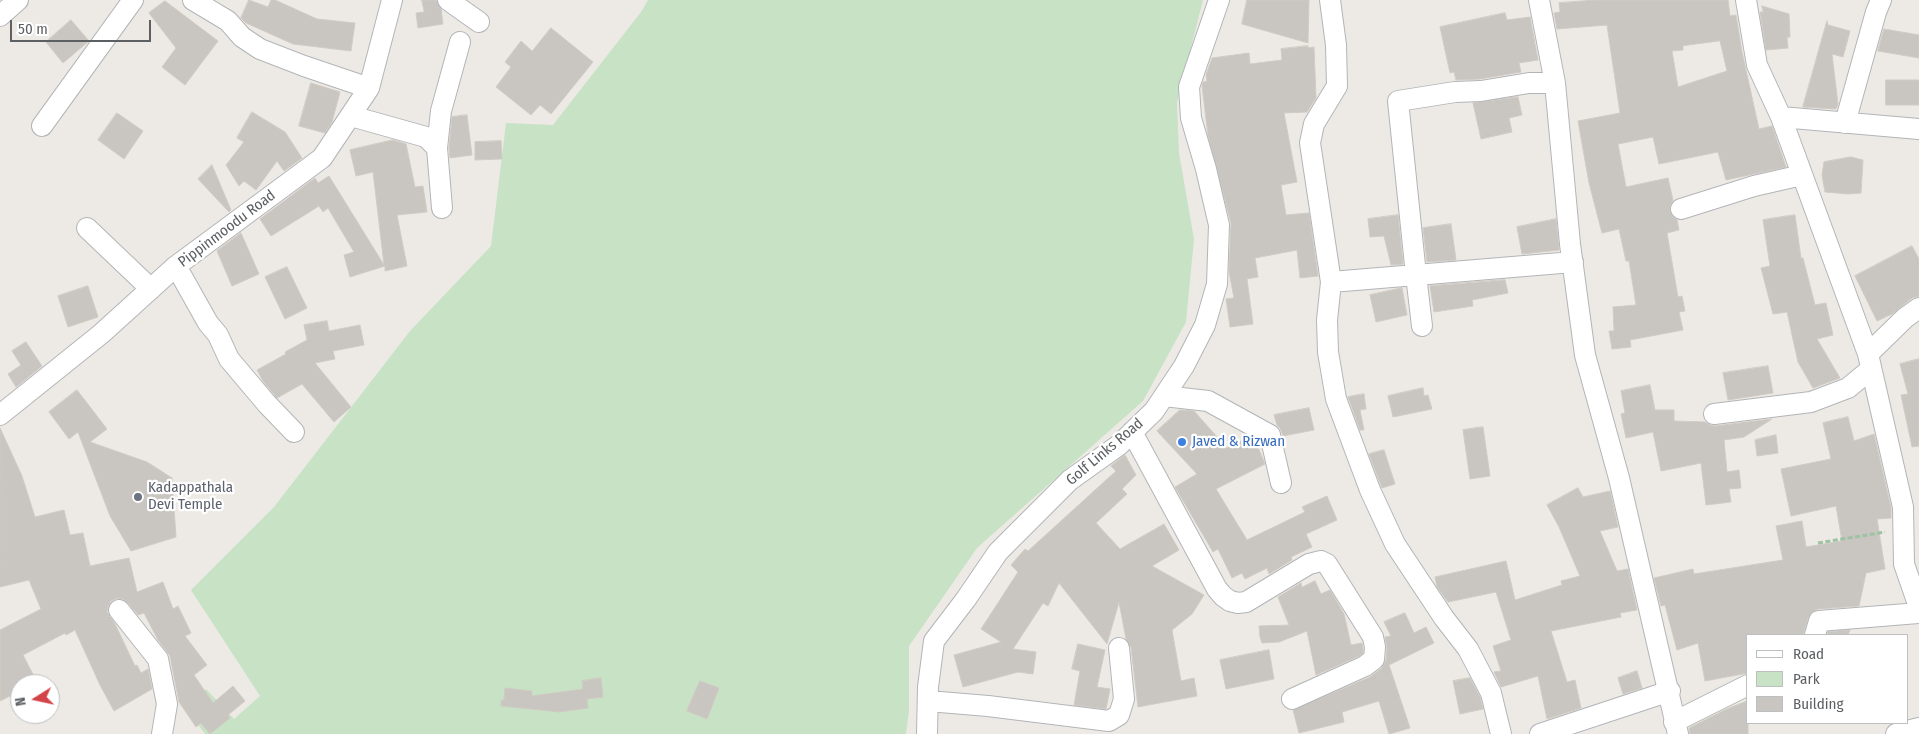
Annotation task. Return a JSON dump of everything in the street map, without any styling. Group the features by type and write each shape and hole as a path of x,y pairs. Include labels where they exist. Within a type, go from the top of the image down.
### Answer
{"street":[{"path":"0,16 18,0"},
{"path":"42,126 133,0"},
{"path":"193,0 228,21 242,37 260,48 304,66 369,88"},
{"name":"Pippinmoodu Road","path":"0,415 101,334 176,266 322,158 369,88 392,0"},
{"path":"448,0 479,22"},
{"name":"Golf Links Road","path":"927,734 934,641 998,552 1070,480 1119,445 1154,410 1184,366 1205,326 1217,284 1219,225 1206,169 1191,118 1189,87 1219,0"},
{"path":"1330,0 1336,45 1337,86 1314,124 1310,143 1331,282 1327,320 1328,352 1336,399 1370,490 1395,544 1444,618 1468,649 1491,693 1501,734"},
{"path":"1539,0 1555,83 1573,262 1585,355 1619,478 1670,690 1676,728 1746,685"},
{"path":"1746,0 1757,65 1781,118 1869,361 1911,505 1903,529 1904,564 1919,607"},
{"path":"1845,123 1881,0"},
{"path":"442,208 437,148 441,111 460,42"},
{"path":"1422,326 1398,101 1529,83 1555,83"},
{"path":"351,116 426,138 437,148"},
{"path":"1781,118 1919,129"},
{"path":"1682,209 1754,186 1802,175"},
{"path":"87,228 150,289"},
{"path":"1331,282 1573,262"},
{"path":"176,266 205,317 218,335 229,359 266,404 294,432"},
{"path":"1714,414 1811,402 1848,388 1905,318 1919,308"},
{"path":"1164,396 1208,401 1270,435 1281,483"},
{"path":"1132,432 1206,570 1223,596 1238,603 1246,602 1309,564 1321,561 1327,564 1370,631 1375,647 1374,659 1365,666 1292,699"},
{"path":"120,610 158,659 167,704 162,734"},
{"path":"1815,634 1819,621 1919,613"},
{"path":"928,701 988,706 1109,721 1119,715 1124,699 1119,648"},
{"path":"1540,734 1670,690"},
{"path":"1896,734 1919,728"}],"path":[{"path":"1818,543 1903,529"}],"green space":[{"path":"648,0 1203,0 1177,103 1179,153 1194,239 1186,322 1143,401 977,548 909,646 909,711 906,734 205,734 188,711 206,689 234,719 260,696 191,590 274,507 410,331 491,246 506,123 553,125 641,12"}],"building":[{"path":"249,0 268,7 271,0 275,0 317,19 355,23 351,51 293,44 246,23 241,18"},
{"path":"422,0 436,0 441,9 443,24 418,28 416,13 424,12"},
{"path":"1247,0 1309,0 1308,43 1242,24"},
{"path":"1596,0 1728,0 1730,16 1736,15 1759,129 1772,126 1786,167 1726,180 1718,152 1659,164 1653,137 1618,144 1626,187 1668,178 1673,200 1670,212 1677,220 1679,230 1667,233 1678,297 1682,296 1685,311 1679,312 1683,330 1630,340 1631,347 1612,349 1609,331 1614,331 1613,307 1636,305 1629,261 1626,261 1619,229 1602,233 1589,183 1578,121 1620,113 1607,25 1557,29 1554,13 1560,12 1559,3","holes":["1720,41 1727,71 1678,87 1672,51 1683,50 1683,46"]},
{"path":"165,1 218,41 185,85 162,67 176,48 149,13"},
{"path":"1762,6 1789,14 1790,37 1787,37 1788,48 1766,50 1760,12 1763,12"},
{"path":"1505,13 1507,20 1530,17 1538,60 1519,63 1521,72 1480,79 1456,80 1454,72 1450,73 1440,27"},
{"path":"71,20 89,41 63,63 46,42"},
{"path":"1827,21 1828,25 1850,31 1843,57 1832,54 1838,104 1836,109 1803,107"},
{"path":"551,28 593,62 551,114 540,105 531,115 496,87 511,67 505,62 521,41 532,51"},
{"path":"1884,29 1919,35 1919,58 1878,51"},
{"path":"1308,46 1308,48 1314,47 1316,98 1307,112 1284,113 1297,182 1281,185 1286,215 1309,213 1318,276 1300,278 1297,250 1255,258 1258,277 1247,279 1253,324 1230,327 1226,299 1234,298 1229,272 1231,223 1208,135 1203,82 1207,81 1206,75 1212,58 1249,53 1250,64 1282,60 1281,49"},
{"path":"1886,80 1919,80 1919,105 1886,105"},
{"path":"311,83 340,92 332,122 325,133 299,126"},
{"path":"1518,97 1522,115 1509,118 1512,132 1481,139 1473,103"},
{"path":"252,112 285,132 302,158 284,171 277,161 256,190 244,181 239,186 226,165 244,142 237,138"},
{"path":"117,113 143,131 124,159 98,140"},
{"path":"467,115 472,155 450,158 452,117"},
{"path":"393,140 406,144 415,187 423,186 427,212 397,215 407,266 385,271 385,266 350,277 344,255 354,252 328,208 323,212 319,206 271,236 260,219 315,178 318,183 329,176 384,265 373,172 356,176 350,150"},
{"path":"501,141 502,159 475,160 475,142"},
{"path":"1851,157 1863,160 1861,193 1825,192 1822,175 1824,162"},
{"path":"212,165 231,210 229,212 198,179"},
{"path":"1398,215 1403,264 1391,265 1384,236 1370,237 1368,219"},
{"path":"1795,215 1801,258 1803,258 1815,305 1826,303 1833,335 1817,339 1840,378 1813,388 1798,362 1787,312 1773,314 1761,268 1770,266 1763,220"},
{"path":"1556,219 1559,250 1522,254 1517,227"},
{"path":"1451,224 1456,260 1427,262 1423,228"},
{"path":"241,233 259,274 232,286 217,251"},
{"path":"1912,246 1919,259 1919,296 1912,298 1892,314 1877,321 1855,276"},
{"path":"287,267 307,308 285,319 265,277"},
{"path":"1505,280 1508,293 1472,300 1473,306 1434,312 1430,286"},
{"path":"88,286 98,317 68,327 58,296"},
{"path":"1402,288 1407,315 1376,322 1370,295"},
{"path":"327,321 329,331 360,325 364,345 333,351 335,359 315,363 351,407 334,422 302,384 277,398 263,381 257,370 307,340 304,325"},
{"path":"26,342 42,366 16,387 8,374 21,365 12,351"},
{"path":"1919,359 1919,446 1912,447 1901,395 1908,394 1900,364"},
{"path":"1768,366 1773,393 1728,400 1723,373"},
{"path":"1650,385 1655,410 1674,410 1674,421 1705,422 1715,426 1772,419 1744,437 1724,440 1727,472 1739,470 1741,488 1729,489 1731,502 1706,505 1701,463 1661,471 1653,432 1626,438 1621,414 1625,413 1621,391"},
{"path":"1423,388 1424,396 1428,395 1432,409 1393,417 1388,396"},
{"name":"Kadappathala Devi Temple","path":"77,390 107,429 90,442 147,462 172,478 176,537 131,551 110,516 78,432 69,439 49,412"},
{"path":"1364,394 1366,409 1360,410 1364,430 1360,430 1348,397"},
{"path":"1309,408 1314,430 1283,436 1274,415"},
{"path":"1180,410 1194,411 1227,448 1249,437 1255,440 1265,464 1216,489 1247,540 1305,512 1302,507 1327,496 1337,520 1306,534 1312,547 1291,557 1292,560 1269,574 1267,568 1245,579 1242,573 1232,578 1218,549 1213,552 1175,487 1197,474 1157,431"},
{"path":"1848,417 1854,441 1874,434 1891,508 1891,518 1877,519 1885,569 1866,573 1859,606 1818,609 1812,612 1808,618 1803,634 1746,634 1746,673 1705,681 1698,643 1677,650 1665,605 1661,606 1654,578 1693,569 1694,574 1783,560 1776,526 1802,521 1806,547 1842,541 1836,506 1791,516 1781,469 1831,459 1823,423"},
{"path":"1483,427 1490,476 1470,479 1463,430"},
{"path":"0,428 22,476 35,517 64,510 70,535 83,533 90,566 129,558 137,592 163,582 173,609 178,606 191,633 185,636 207,665 194,675 213,703 233,686 245,701 228,715 230,718 210,734 201,723 196,727 179,702 170,656 158,640 144,613 138,615 128,603 123,599 117,598 111,601 107,612 115,624 135,666 137,665 141,673 148,669 152,689 114,711 75,630 66,635 65,633 23,655 33,674 10,674 10,696 0,701 0,630 41,609 29,580 0,587"},
{"path":"1776,435 1778,453 1757,456 1755,440"},
{"path":"1384,450 1395,484 1382,488 1369,454"},
{"path":"1125,455 1136,475 1122,489 1127,494 1096,523 1120,549 1164,524 1179,550 1152,566 1204,595 1192,614 1172,630 1181,681 1194,678 1197,696 1138,707 1131,647 1126,639 1119,602 1107,644 1059,583 1048,606 1043,603 1013,649 1036,652 1033,674 1018,672 963,687 954,655 1001,642 981,629 1018,572 1011,565 1025,549 1028,551 1116,471 1111,466"},
{"path":"1578,488 1583,497 1610,491 1618,527 1600,531 1617,571 1628,569 1637,610 1620,613 1621,617 1551,631 1567,682 1575,680 1581,708 1547,719 1538,676 1501,687 1494,672 1501,671 1493,646 1511,640 1496,592 1448,602 1437,587 1435,577 1506,561 1515,600 1562,585 1561,581 1580,576 1559,527 1547,505"},
{"path":"1315,581 1321,594 1330,590 1344,614 1351,645 1362,643 1363,648 1363,653 1359,656 1316,675 1307,631 1279,642 1262,643 1259,626 1289,625 1278,597 1301,583 1302,587"},
{"path":"1405,613 1414,633 1426,627 1434,643 1389,665 1410,728 1389,734 1379,701 1342,712 1344,722 1299,733 1293,710 1370,677 1382,668 1386,660 1387,648 1385,637 1391,636 1384,622"},
{"path":"1850,630 1848,634 1827,634 1828,632"},
{"path":"1078,644 1105,650 1097,687 1110,689 1106,709 1074,705 1080,671 1072,669"},
{"path":"1269,650 1274,679 1226,689 1220,660"},
{"path":"1637,671 1642,688 1623,694 1618,678"},
{"path":"601,678 603,697 587,699 588,708 560,712 501,706 501,700 504,700 505,688 532,691 532,696 583,689 582,681"},
{"path":"1470,678 1480,697 1483,709 1460,714 1453,681"},
{"path":"700,681 719,688 707,719 687,711"},
{"path":"1746,702 1748,734 1690,734 1689,728"}],"place":[{"name":"Javed & Rizwan","path":"1182,442"},
{"name":"Kadappathala Devi Temple","path":"138,497"}]}
